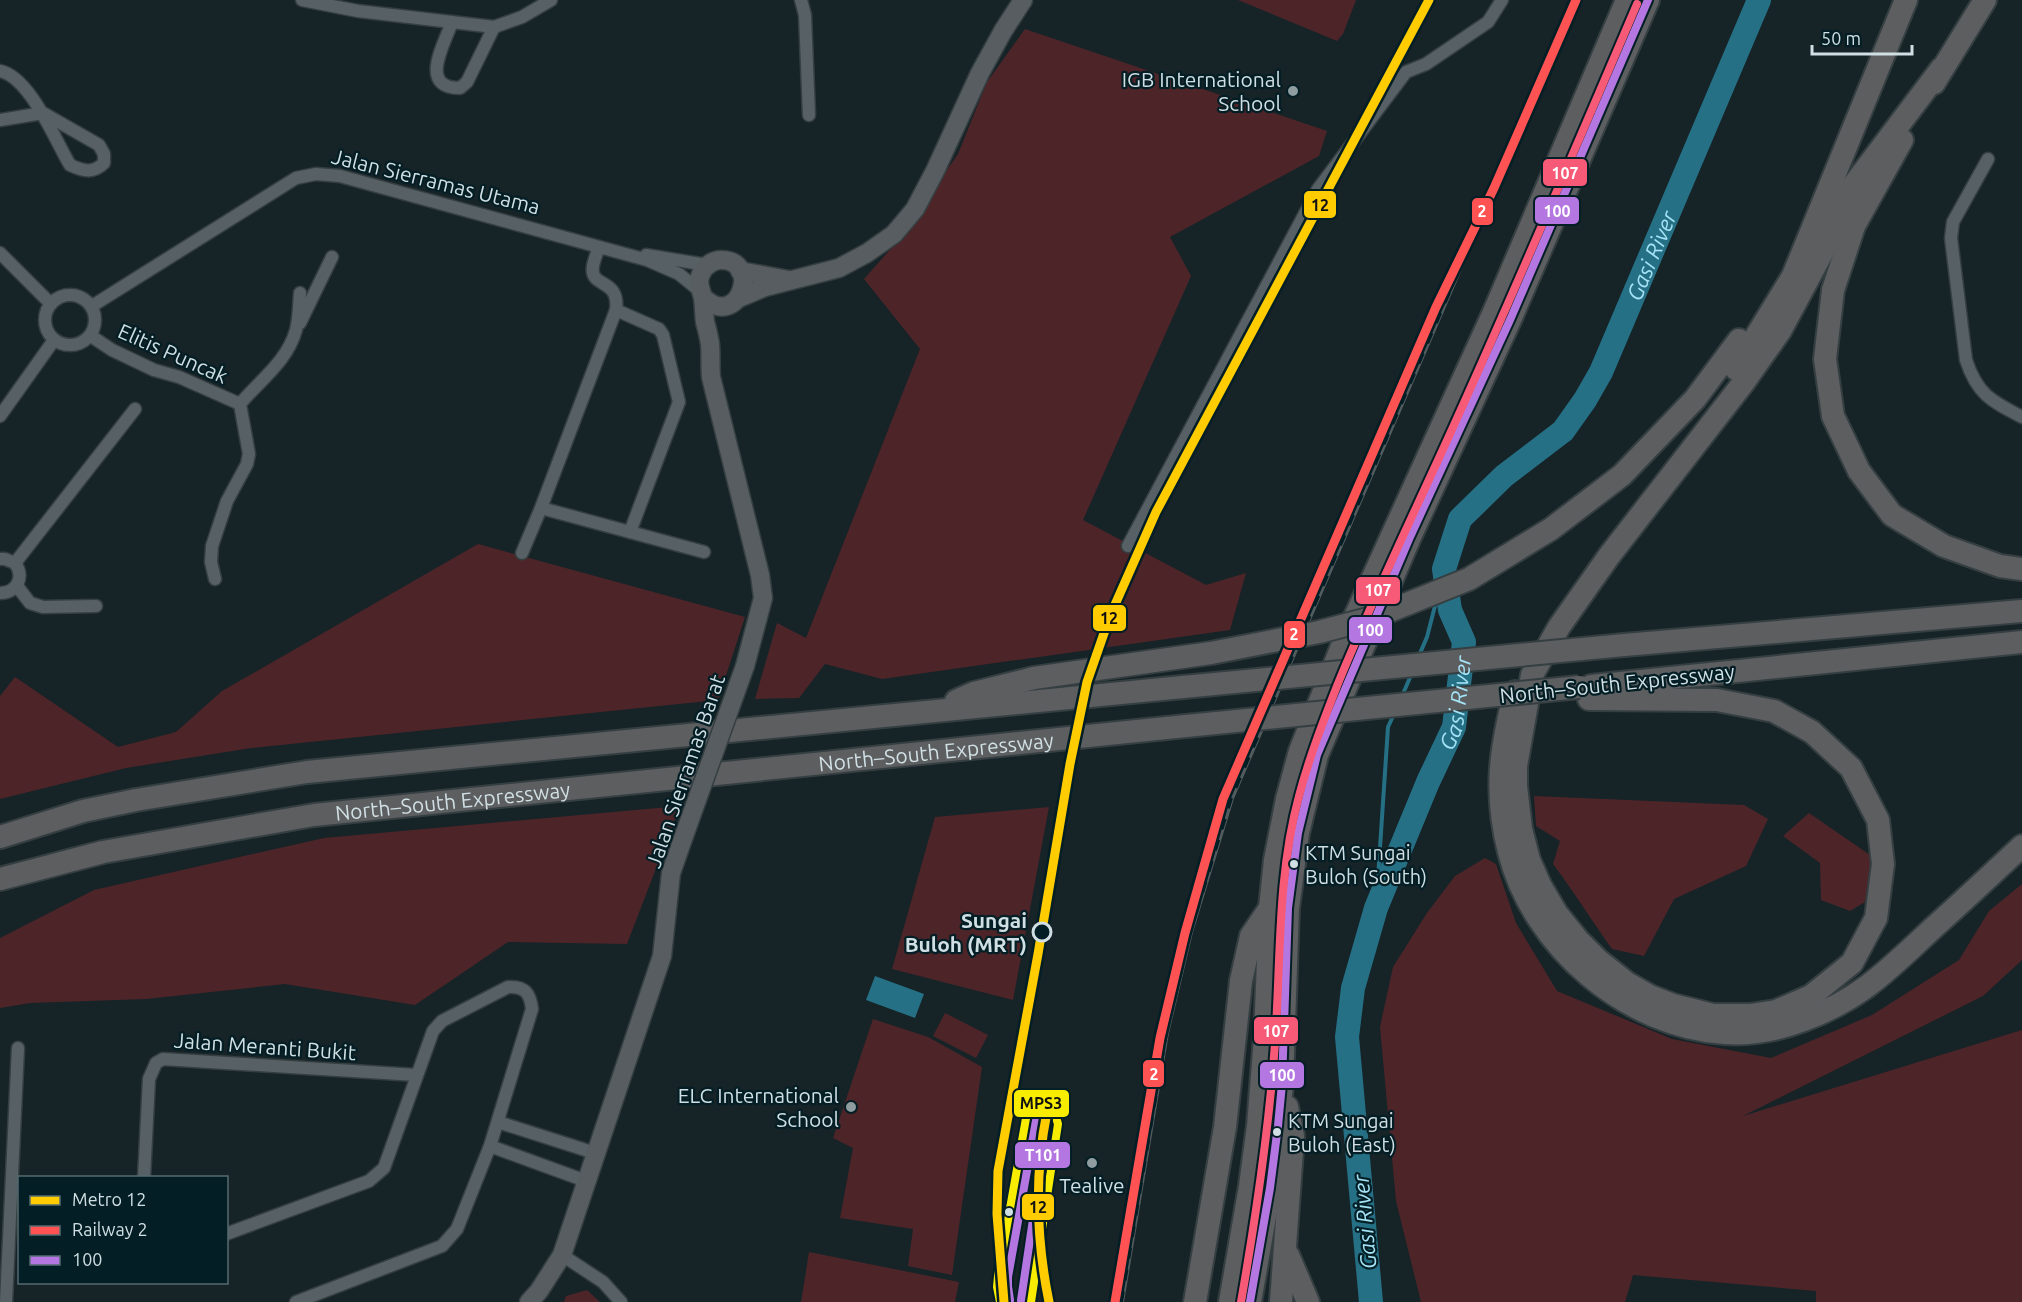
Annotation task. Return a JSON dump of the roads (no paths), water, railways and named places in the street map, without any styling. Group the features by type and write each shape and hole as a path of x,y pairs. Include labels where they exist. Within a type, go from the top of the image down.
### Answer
{"highway":[{"path":"1230,1302 1258,1126 1265,1037 1270,908 1281,828 1304,740 1344,641 1494,312 1627,0"},
{"path":"1250,1302 1270,1188 1282,1084 1288,908 1298,833 1317,755 1405,548 1510,320 1648,0"},
{"path":"1906,0 1793,276 1739,366 1579,573 1542,632 1515,691 1500,758 1502,807 1512,860 1525,893 1544,924 1573,961 1597,982 1626,1001 1666,1021 1701,1030 1740,1033 1787,1026 1840,1006 1876,981 2022,846"},
{"path":"1985,0 1941,69 1854,226 1833,290 1825,359 1833,416 1859,471 1892,515 1944,546 2000,566 2022,569"},
{"path":"1584,693 1717,700 1774,711 1812,732 1851,768 1878,820 1883,864 1876,918 1852,963 1811,996 1776,1011 1750,1015 1713,1015 1673,1005 1650,996 1605,967 1578,940 1557,914 1540,885 1529,860 1521,829 1515,786 1516,766 1532,675 1559,627 1609,556 1737,391 1780,331 1822,253 1852,187 1941,69"},
{"path":"932,711 974,693 1034,678 1211,652 1319,632 1371,618 1469,579 1551,529 1622,475 1695,399 1754,321 1822,203"},
{"name":"North–South Expressway","path":"0,837 82,811 307,772 1624,645 2022,611"},
{"name":"North–South Expressway","path":"0,879 103,852 314,815 1481,697 1584,693 2022,642"},
{"path":"1195,1302 1225,1126 1241,981 1251,936 1270,908"},
{"path":"1281,1302 1293,1137 1282,1084"},
{"path":"1286,1248 1308,1302"}],"street":[{"path":"302,0 358,11 494,27 522,16 551,0"},
{"path":"801,0 806,26 808,115"},
{"path":"733,302 744,285 740,271 735,265 721,260 707,265 699,278 701,294 713,304 733,302 790,280 838,268 867,253 894,234 915,209 980,73 1023,0"},
{"path":"1128,546 1318,189 1406,72 1426,64 1488,22 1502,0"},
{"path":"452,22 436,68 437,78 441,84 449,88 460,88 467,82 494,27"},
{"path":"0,71 11,75 43,113 70,165 87,171 98,170 104,164 104,154 99,145 43,113 0,120"},
{"path":"1988,159 1953,222 1951,238 1966,360 1972,379 1983,394 2022,417"},
{"name":"Jalan Sierramas Utama","path":"92,306 296,178 316,174 340,176 647,260 679,274 701,294"},
{"path":"522,553 616,310 615,293 593,276 592,267 600,247"},
{"path":"0,253 51,303"},
{"name":"Jalan Sierramas Utama","path":"624,253 707,265"},
{"path":"215,579 210,562 212,546 227,501 247,464 249,454 240,404 256,385 277,367 288,350 332,257"},
{"path":"740,271 790,280"},
{"path":"297,329 300,292"},
{"name":"Jalan Sierramas Barat","path":"529,1302 539,1291 562,1255 662,956 671,873 745,666 763,598 760,575 711,377 710,344 701,294"},
{"path":"64,295 86,300 92,306 96,321 91,336 78,345 62,344 54,340 46,327 45,318 51,303 64,295"},
{"name":"Jalan Sierramas Barat","path":"710,344 719,318 733,302"},
{"path":"616,310 653,324 659,329 663,335 680,402 630,532"},
{"name":"Elitis Puncak","path":"91,336 112,350 154,370 179,377 240,404"},
{"path":"0,417 54,340"},
{"path":"15,563 135,409"},
{"path":"541,508 704,552"},
{"path":"0,559 6,558 15,563 20,572 17,586 7,593 0,593"},
{"path":"17,586 30,603 43,607 96,606"},
{"path":"228,1233 369,1181 384,1168 433,1031 442,1021 507,987 517,986 525,991 531,998 532,1009 490,1146 457,1229 442,1246 296,1302"},
{"path":"6,1302 18,1048"},
{"name":"Jalan Meranti Bukit","path":"144,1176 149,1079 156,1063 163,1059 416,1076"},
{"path":"498,1122 596,1153"},
{"path":"490,1146 586,1181"},
{"path":"562,1255 603,1282 621,1302"}],"water":[{"path":"875,976 924,994 915,1018 866,1000"}],"waterway":[{"name":"Gasi River","path":"1371,1302 1347,1037 1353,988 1376,908 1428,782 1454,727 1464,642 1450,610 1444,569 1460,519 1504,476 1563,431 1601,372 1759,0"},
{"name":"Gasi River","path":"1441,580 1444,569"},
{"path":"1418,658 1427,637 1436,602"},
{"path":"1402,696 1412,673"},
{"path":"1376,908 1388,727 1394,714"}],"railway":[{"path":"1121,1302 1166,1033 1190,932 1231,798 1494,188"}],"metro line":[{"name":"12","path":"1004,1302 997,1214 998,1171 1070,764 1087,682 1110,616 1156,512 1429,0"},
{"name":"12","path":"1047,1112 1040,1160 1038,1207 1041,1254 1049,1302"}],"rail line":[{"name":"2","path":"1115,1302 1160,1038 1185,933 1223,799 1436,307 1494,188 1576,0"}],"place":[{"name":"IGB International School","path":"1293,91"},
{"name":"KTM Sungai Buloh (South)","path":"1294,864"},
{"name":"Sungai Buloh (MRT)","path":"1042,932"},
{"name":"ELC International School","path":"851,1107"},
{"name":"KTM Sungai Buloh (East)","path":"1277,1132"},
{"name":"Tealive","path":"1092,1163"}]}
